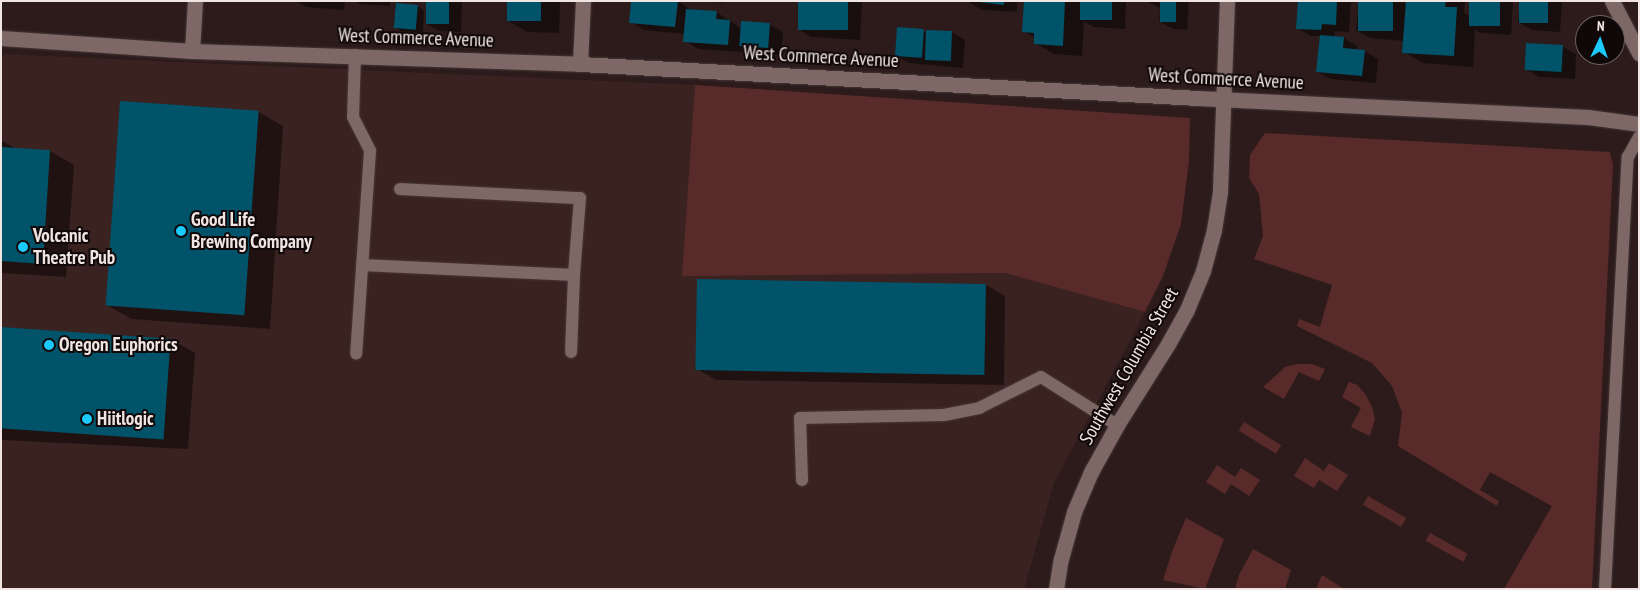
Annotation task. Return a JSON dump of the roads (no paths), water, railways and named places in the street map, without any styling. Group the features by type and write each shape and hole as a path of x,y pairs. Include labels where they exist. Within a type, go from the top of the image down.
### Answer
{"street":[{"path":"192,51 195,1"},
{"path":"580,64 583,1"},
{"name":"Southwest Columbia Street","path":"1056,589 1061,559 1074,512 1091,472 1117,425 1186,312 1203,272 1214,230 1220,191 1227,1"},
{"path":"1612,1 1639,53"},
{"name":"West Commerce Avenue","path":"1,38 192,51 580,64 1223,100 1588,117 1639,124"}],"lane":[{"path":"355,55 353,117 370,151 356,354"},
{"path":"1605,589 1628,157 1639,137"},
{"path":"400,190 580,198 571,352"},
{"path":"362,265 574,275"},
{"path":"802,480 800,418 944,415 979,408 1041,377 1117,425"}],"place":[{"name":"Good Life Brewing Company","path":"181,231"},
{"name":"Volcanic Theatre Pub","path":"23,247"},
{"name":"Oregon Euphorics","path":"49,345"},
{"name":"Hiitlogic","path":"87,419"}]}
